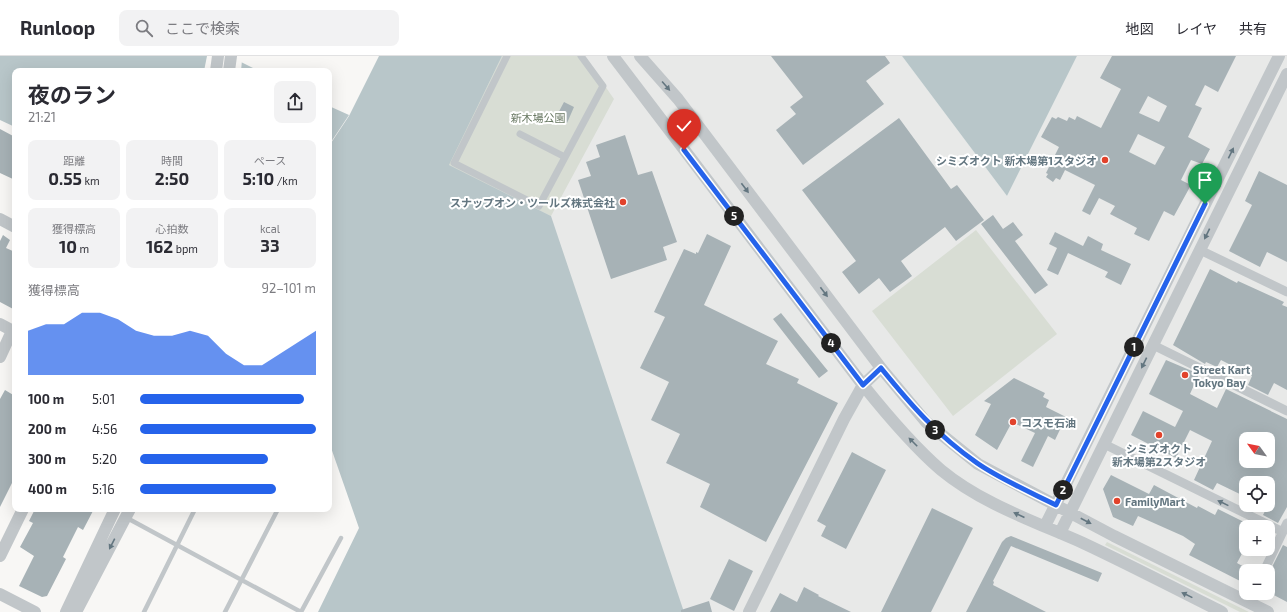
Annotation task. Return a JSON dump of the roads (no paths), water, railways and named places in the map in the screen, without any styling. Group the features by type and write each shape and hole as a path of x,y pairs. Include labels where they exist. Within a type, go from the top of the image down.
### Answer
{"street":[{"path":"216,68 218,56"},
{"path":"229,68 231,56"},
{"path":"507,56 454,163 539,206 603,86 581,56"},
{"path":"613,56 863,385 894,422 942,470 973,491 1222,612"},
{"path":"640,56 678,99 881,368 926,422 978,464 1070,513 1239,592"},
{"path":"1045,526 1279,56"},
{"path":"1060,533 1287,74"},
{"path":"1255,105 1268,112"},
{"path":"520,134 565,157"},
{"path":"0,219 12,225"},
{"path":"1200,250 1287,292"},
{"path":"0,324 12,330"},
{"path":"0,356 12,335"},
{"path":"1153,345 1287,411"},
{"path":"749,612 841,426 863,385 881,368"},
{"path":"1104,444 1283,532"},
{"path":"0,556 22,512"},
{"path":"66,612 114,512"},
{"path":"76,612 127,513"},
{"path":"1267,564 1287,523"},
{"path":"0,594 35,612"},
{"path":"1253,600 1268,612"}],"lane":[{"path":"144,612 194,512"},
{"path":"225,612 276,512"},
{"path":"127,513 177,545 301,612 340,538"}],"place":[{"name":"シミズオクト 新木場第1スタジオ","path":"1105,160"},
{"name":"スナップオン・ツールズ株式会社","path":"623,202"},
{"name":"Street Kart Tokyo Bay","path":"1185,375"},
{"name":"コスモ石油","path":"1013,422"},
{"name":"シミズオクト 新木場第2スタジオ","path":"1159,435"},
{"name":"FamilyMart","path":"1117,501"}],"park label":[{"name":"新木場公園","path":"538,117"}]}
